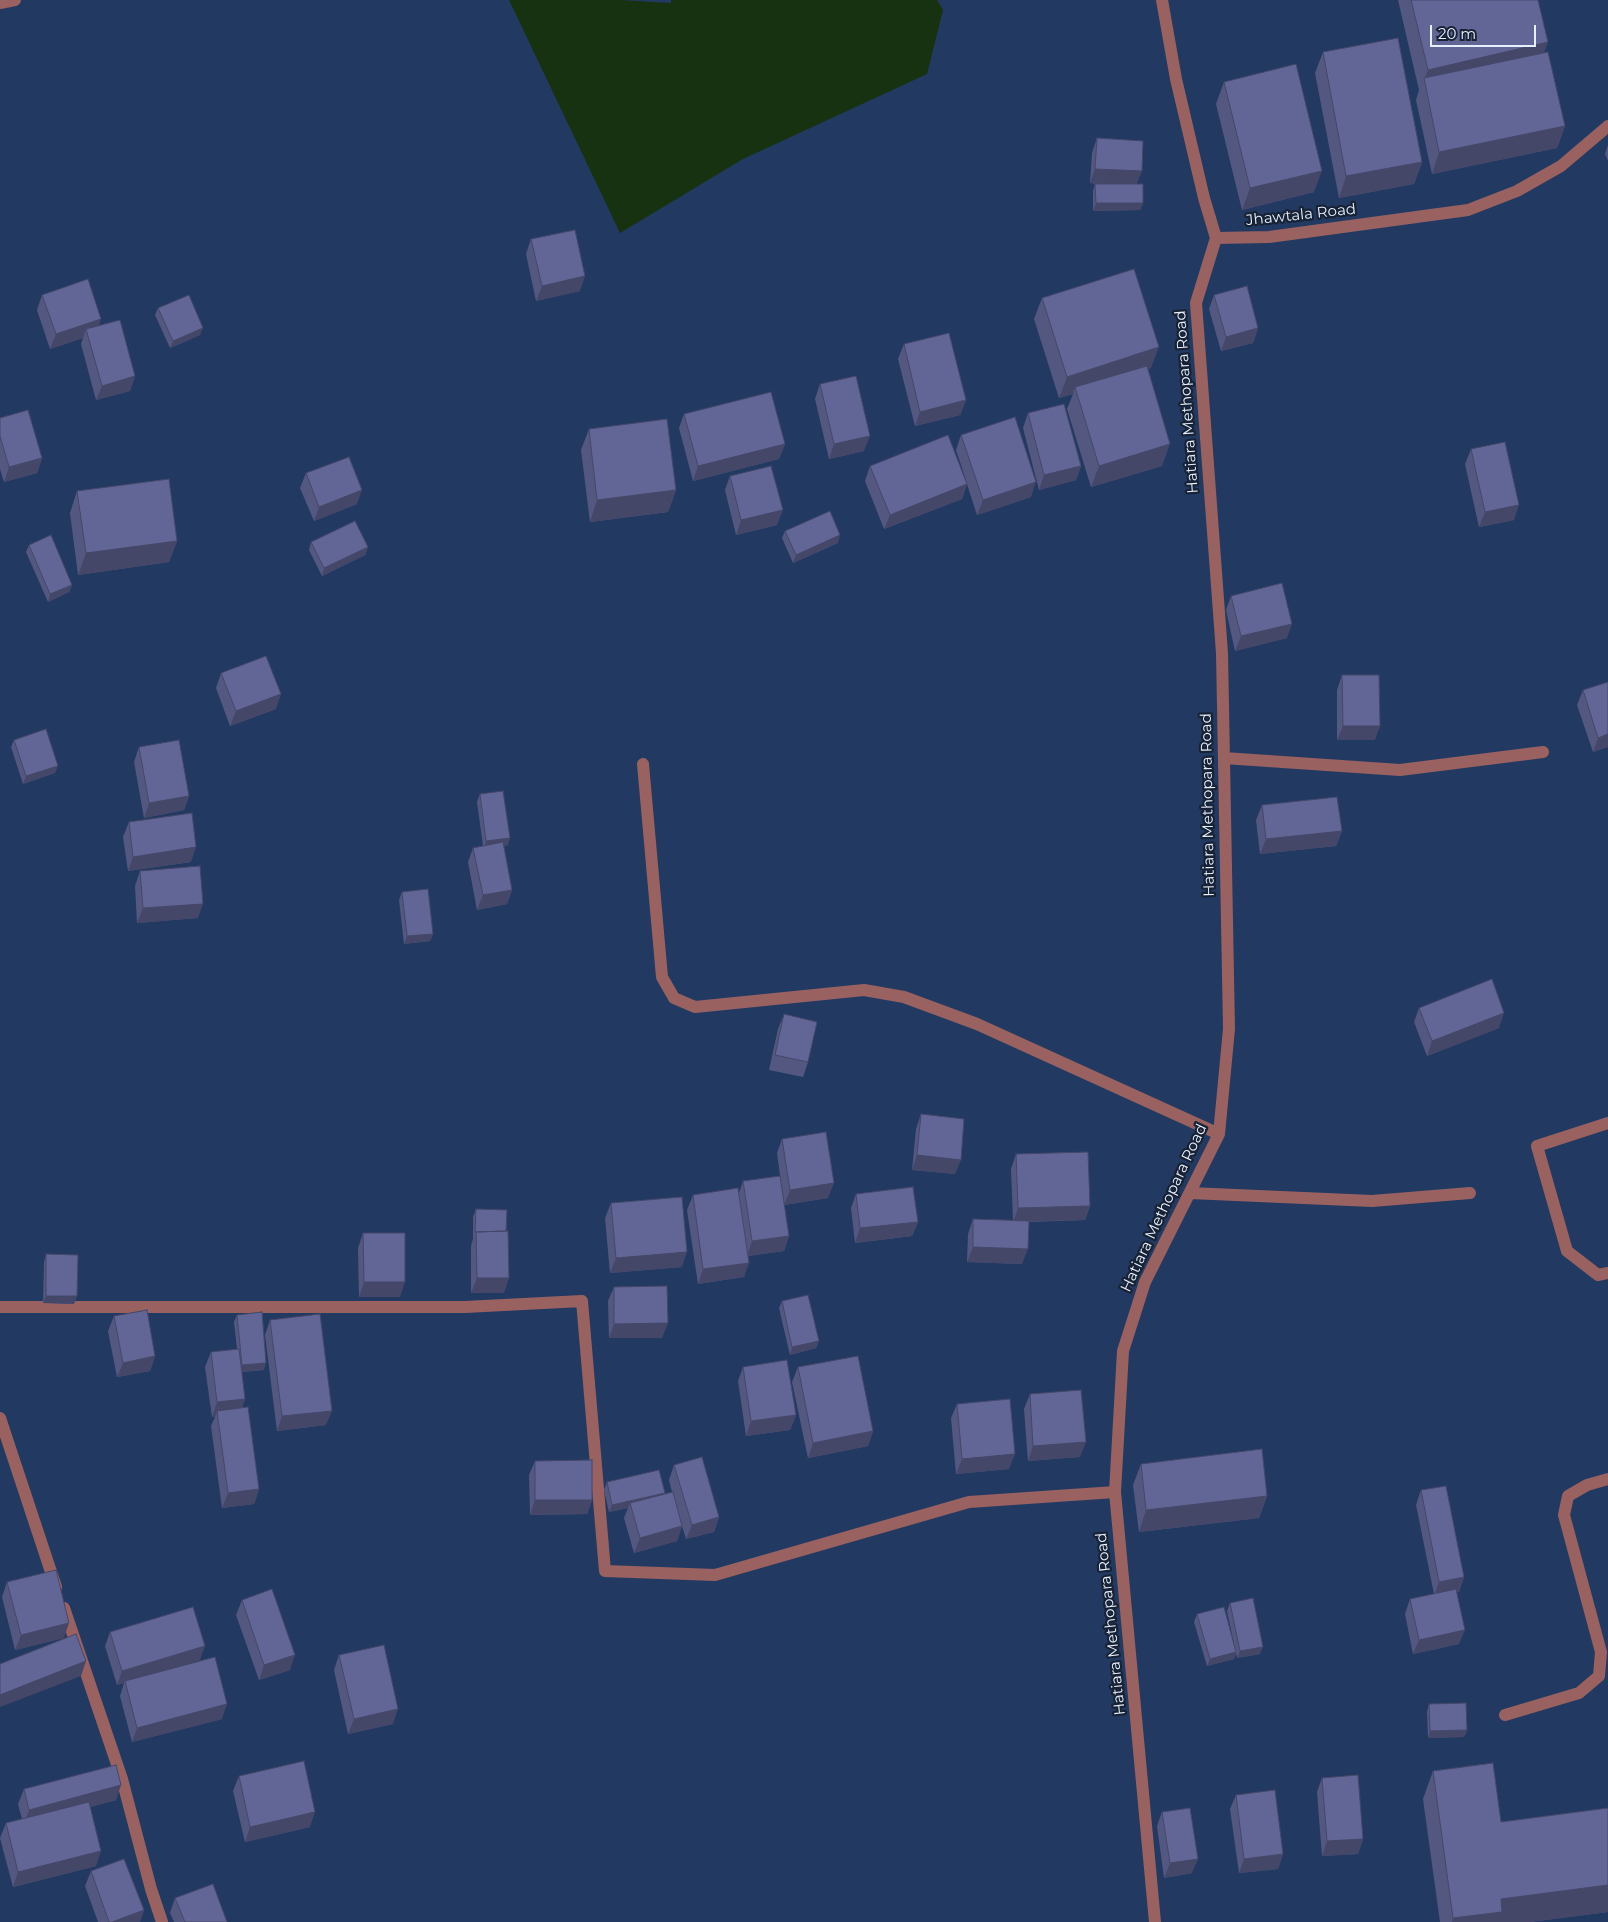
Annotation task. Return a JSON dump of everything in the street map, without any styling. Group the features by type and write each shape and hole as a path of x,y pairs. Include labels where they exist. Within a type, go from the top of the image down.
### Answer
{"street":[{"path":"0,3 15,0"},
{"path":"1162,0 1183,106 1204,198 1216,238"},
{"name":"Jhawtala Road","path":"1216,238 1269,237 1468,210 1517,191 1561,166 1608,126"},
{"name":"Hatiara Methopara Road","path":"1155,1922 1115,1492 1123,1351 1145,1282 1219,1134 1229,1029 1222,653 1196,303 1216,238"},
{"path":"1224,758 1400,770 1543,752"},
{"path":"643,764 662,977 674,998 695,1007 864,990 904,997 977,1024 1219,1134"},
{"path":"1608,1123 1537,1146 1567,1251 1598,1275 1608,1272"},
{"path":"1190,1193 1372,1200 1470,1193"},
{"path":"0,1307 465,1307 582,1301 605,1571 715,1575 969,1502 1115,1492"},
{"path":"0,1418 122,1779 151,1889 162,1922"},
{"path":"1505,1715 1579,1693 1600,1676 1601,1652 1564,1515 1568,1496 1587,1485 1608,1479"}],"shaded area":[{"path":"509,0 621,0 671,3 671,0 937,0 943,10 927,74 743,159 620,233"}],"building":[{"path":"1411,0 1538,0 1548,42 1428,70"},
{"path":"1398,38 1422,162 1346,176 1323,52"},
{"path":"1548,52 1565,126 1439,152 1424,78"},
{"path":"1296,64 1322,171 1250,188 1224,82"},
{"path":"1097,138 1143,141 1142,171 1095,169"},
{"path":"1095,184 1143,184 1143,203 1096,203"},
{"path":"575,230 585,276 542,286 531,239"},
{"path":"1134,269 1159,347 1067,377 1042,298"},
{"path":"88,279 101,319 56,334 42,295"},
{"path":"1247,286 1258,328 1226,337 1214,295"},
{"path":"189,295 203,328 173,341 158,308"},
{"path":"120,320 135,376 102,386 86,329"},
{"path":"949,333 966,400 920,412 904,344"},
{"path":"1147,366 1170,444 1099,466 1075,387"},
{"path":"856,376 870,436 834,444 820,384"},
{"path":"771,392 785,444 698,466 684,414"},
{"path":"1064,404 1081,466 1044,475 1028,413"},
{"path":"28,410 42,458 9,467 0,436 0,418"},
{"path":"1015,417 1036,482 983,500 961,435"},
{"path":"667,419 676,490 597,500 589,429"},
{"path":"948,435 967,484 890,515 870,466"},
{"path":"1505,442 1519,505 1485,512 1471,449"},
{"path":"349,457 362,490 319,507 306,473"},
{"path":"771,466 783,510 741,520 730,476"},
{"path":"169,479 177,541 86,553 77,491"},
{"path":"830,511 840,535 796,555 785,531"},
{"path":"355,521 368,547 324,568 311,542"},
{"path":"51,535 72,585 50,594 29,545"},
{"path":"1282,583 1292,624 1241,636 1231,596"},
{"path":"266,656 281,694 236,711 221,673"},
{"path":"1342,675 1379,675 1380,726 1343,726"},
{"path":"1608,682 1608,734 1598,738 1583,690"},
{"path":"46,729 58,766 26,776 14,740"},
{"path":"179,740 189,796 149,803 139,747"},
{"path":"503,791 510,838 486,841 480,794"},
{"path":"1337,797 1342,831 1266,839 1262,805"},
{"path":"192,813 196,847 133,857 129,822"},
{"path":"503,842 512,890 483,895 473,848"},
{"path":"200,866 203,904 143,908 140,871"},
{"path":"428,889 433,934 407,936 402,892"},
{"path":"1492,979 1504,1013 1432,1041 1419,1008"},
{"path":"784,1014 817,1022 808,1062 775,1055"},
{"path":"921,1114 964,1119 961,1160 917,1155"},
{"path":"826,1132 834,1183 790,1190 782,1139"},
{"path":"1088,1152 1090,1206 1018,1208 1016,1154"},
{"path":"780,1176 789,1236 752,1241 743,1181"},
{"path":"913,1187 918,1222 860,1228 856,1194"},
{"path":"738,1188 749,1263 703,1269 693,1195"},
{"path":"682,1197 687,1252 616,1258 611,1203"},
{"path":"476,1209 507,1210 506,1231 475,1232"},
{"path":"973,1219 1029,1221 1028,1249 973,1247"},
{"path":"508,1231 509,1278 477,1278 476,1232"},
{"path":"363,1233 405,1233 405,1282 364,1282"},
{"path":"46,1254 78,1255 77,1296 46,1296"},
{"path":"667,1286 668,1323 614,1324 614,1287"},
{"path":"808,1295 819,1341 792,1347 782,1301"},
{"path":"147,1310 155,1356 123,1363 114,1316"},
{"path":"262,1312 266,1363 242,1365 237,1315"},
{"path":"320,1314 332,1411 282,1416 270,1320"},
{"path":"239,1349 245,1399 217,1402 211,1352"},
{"path":"858,1356 873,1431 813,1443 798,1367"},
{"path":"787,1360 796,1415 751,1421 743,1367"},
{"path":"1081,1390 1086,1442 1033,1446 1030,1394"},
{"path":"1010,1399 1015,1454 962,1459 957,1404"},
{"path":"248,1407 259,1489 228,1493 217,1411"},
{"path":"1262,1449 1267,1496 1146,1510 1141,1464"},
{"path":"702,1457 719,1517 692,1525 674,1465"},
{"path":"592,1460 592,1500 535,1500 535,1461"},
{"path":"659,1470 665,1493 612,1505 607,1482"},
{"path":"1446,1486 1464,1577 1439,1582 1421,1490"},
{"path":"673,1492 682,1526 640,1538 630,1503"},
{"path":"56,1570 69,1623 21,1635 7,1582"},
{"path":"272,1589 295,1655 264,1665 242,1600"},
{"path":"1456,1589 1465,1630 1419,1640 1410,1599"},
{"path":"1253,1598 1263,1647 1240,1651 1230,1603"},
{"path":"193,1607 205,1646 122,1671 110,1632"},
{"path":"1224,1607 1236,1652 1210,1659 1197,1614"},
{"path":"76,1634 86,1661 0,1695 0,1664"},
{"path":"384,1645 398,1709 354,1719 339,1655"},
{"path":"215,1657 227,1704 137,1728 125,1681"},
{"path":"1466,1703 1467,1730 1430,1731 1429,1704"},
{"path":"304,1761 315,1812 250,1827 239,1776"},
{"path":"1493,1763 1501,1822 1608,1808 1608,1885 1501,1899 1502,1912 1453,1918 1433,1771"},
{"path":"116,1765 121,1785 29,1810 24,1789"},
{"path":"1358,1775 1363,1839 1327,1841 1322,1778"},
{"path":"1275,1790 1283,1854 1244,1859 1236,1795"},
{"path":"89,1802 101,1851 18,1872 6,1823"},
{"path":"1190,1808 1198,1859 1170,1863 1162,1812"},
{"path":"124,1859 144,1910 109,1922 91,1871"},
{"path":"213,1884 227,1922 185,1922 175,1898"}]}
